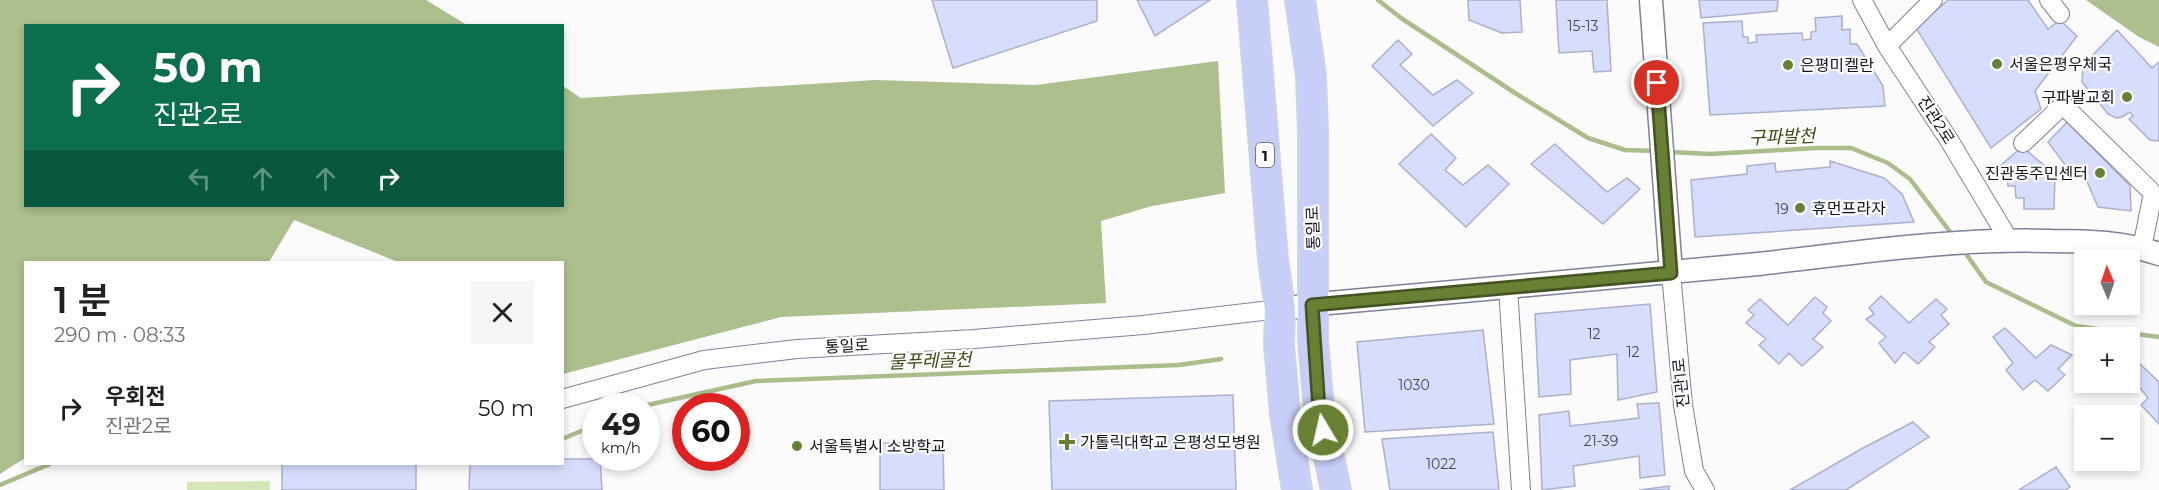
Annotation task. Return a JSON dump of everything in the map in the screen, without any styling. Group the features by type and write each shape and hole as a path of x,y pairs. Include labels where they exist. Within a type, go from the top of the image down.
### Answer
{"main road":[{"name":"1","path":"1252,0 1280,309 1279,345 1285,414 1297,490"},
{"name":"통일로","path":"1300,0 1311,76 1314,257 1312,305 1319,410 1336,490"}],"street":[{"path":"1650,0 1671,273"},
{"name":"진관2로","path":"1862,0 1887,46 1949,140 2009,240"},
{"path":"1887,46 1933,0"},
{"path":"1280,309 1987,241 2113,243 2150,251 2153,193 2063,105 2023,143"},
{"name":"진관1로","path":"1671,273 1683,405 1694,471 1705,490"},
{"path":"1508,287 1521,490"},
{"name":"통일로","path":"564,398 716,359 797,349 974,339 1120,327 1280,309"}],"green space":[{"path":"0,0 426,0 465,24 24,24 24,207 564,207 564,87 581,98 876,80 1036,85 1218,61 1225,193 1152,206 1101,221 1106,303 781,317 564,374 564,261 396,261 294,220 270,261 24,261 24,459 0,474"},
{"path":"2086,0 2159,0 2159,47 2139,37"},
{"path":"270,481 270,490 187,490 187,482"}],"building":[{"path":"932,0 1097,0 1097,21 953,68"},
{"path":"1137,0 1210,0 1155,36"},
{"path":"1468,0 1520,0 1522,32 1502,33 1469,20"},
{"path":"1556,0 1607,0 1611,71 1594,72 1592,51 1559,53"},
{"path":"1699,0 1778,0 1777,11 1701,18"},
{"name":"서울은평우체국","path":"1948,0 2028,0 2048,29 2060,20 2077,36 2035,91 2041,109 1991,148 1916,28"},
{"name":"은평미켈란","path":"1842,16 1842,30 1850,29 1850,44 1857,44 1883,86 1885,106 1710,115 1703,23 1742,21 1743,37 1748,37 1748,43 1757,42 1756,35 1802,33 1803,40 1811,39 1811,32 1816,31 1815,18"},
{"name":"구파발교회","path":"2117,30 2152,68 2159,62 2159,141 2150,140 2129,119 2133,116 2130,112 2116,118 2108,114 2082,82 2083,65"},
{"path":"1398,40 1412,54 1400,65 1433,95 1457,80 1473,93 1433,126 1372,66"},
{"path":"2067,122 2130,186 2131,211 2098,207 2085,177 2070,177 2066,166 2048,142"},
{"path":"1431,134 1456,158 1445,170 1463,185 1488,165 1509,184 1466,227 1399,164"},
{"path":"1555,144 1607,192 1627,178 1640,189 1603,224 1531,164"},
{"path":"2022,147 2055,174 2054,209 2024,209 2024,198 2016,198 2015,186 2008,186 2007,176 1998,177 2000,166"},
{"name":"휴먼프라자","path":"1830,161 1884,178 1902,194 1914,222 1695,237 1691,180 1747,174 1747,166 1775,163 1776,172 1830,167"},
{"path":"1881,296 1909,323 1936,299 1947,309 1941,315 1949,324 1929,342 1935,347 1918,364 1904,352 1895,363 1879,343 1886,337 1866,319 1874,314 1869,308"},
{"path":"1815,297 1827,307 1823,313 1831,321 1813,339 1823,347 1802,366 1789,353 1779,364 1759,345 1766,339 1746,323 1754,315 1748,310 1760,299 1788,325"},
{"path":"1650,304 1657,392 1618,400 1617,354 1570,360 1571,394 1539,397 1535,314"},
{"path":"2005,328 2036,358 2051,345 2072,355 2058,369 2065,375 2048,391 2035,380 2023,390 2006,370 2013,363 1993,337"},
{"path":"1483,330 1494,424 1365,432 1357,342"},
{"path":"2140,364 2159,382 2159,424 2141,405 2148,398 2140,388"},
{"path":"1233,395 1236,490 1052,490 1049,401"},
{"path":"1659,403 1665,475 1640,478 1639,456 1573,466 1575,486 1542,490 1539,415 1569,411 1570,426 1639,418 1637,404"},
{"path":"1913,422 1929,437 1846,490 1790,490 1863,448"},
{"path":"1493,432 1499,490 1390,490 1382,439"},
{"path":"880,443 943,443 944,490 880,490"},
{"path":"564,459 582,459 582,471 601,471 602,490 469,490 470,465 564,465"},
{"path":"282,465 416,465 416,490 282,490"},
{"path":"2056,467 2070,487 2065,490 2019,490"},
{"path":"1669,486 1669,490 1639,490"}],"waterway":[{"name":"구파발천","path":"1378,0 1401,18 1515,93 1588,138 1625,150 1655,151"},
{"name":"구파발천","path":"1669,152 1711,154 1851,148 1888,163 1910,179 1954,237"},
{"name":"구파발천","path":"1964,251 1986,282 2076,326 2159,337"},
{"name":"물푸레골천","path":"660,402 756,381 1179,365 1221,359"},
{"name":"물푸레골천","path":"564,438 582,431"},
{"name":"물푸레골천","path":"0,485 48,465"}],"place":[{"name":"서울은평우체국","path":"1997,64"},
{"name":"은평미켈란","path":"1788,65"},
{"name":"구파발교회","path":"2127,97"},
{"name":"진관동주민센터","path":"2100,173"},
{"name":"휴먼프라자","path":"1800,208"},
{"name":"가톨릭대학교 은평성모병원","path":"1067,442"},
{"name":"서울특별시 소방학교","path":"797,446"}],"route":[{"path":"1323,430 1319,410 1312,305 1671,273 1657,83"}]}
